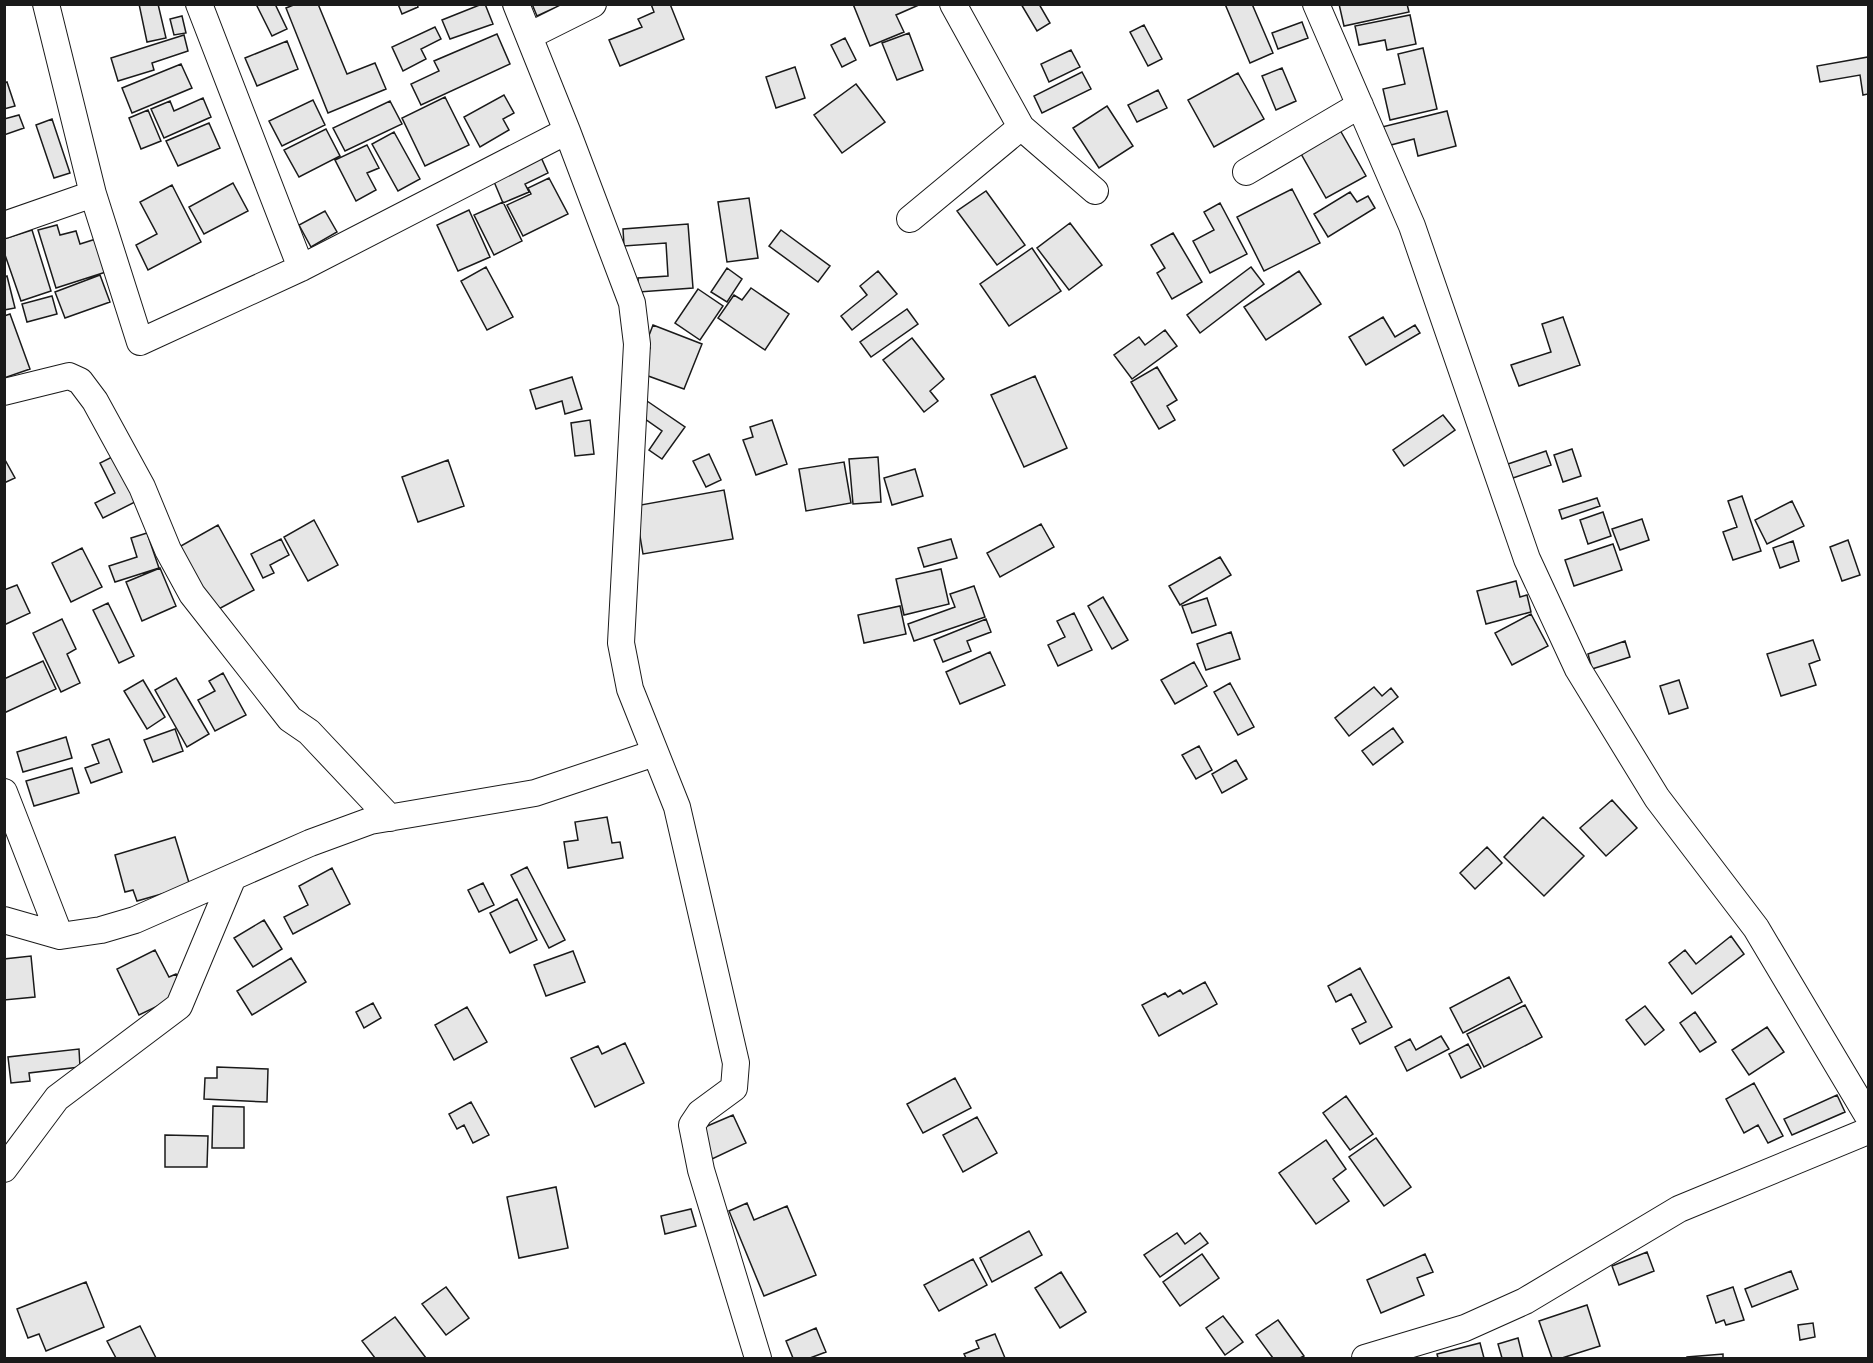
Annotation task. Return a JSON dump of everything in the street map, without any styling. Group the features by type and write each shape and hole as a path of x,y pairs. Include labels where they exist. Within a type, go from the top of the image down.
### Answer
{"street":[{"path":"46,4 93,194 140,342 301,268 567,131"},
{"path":"199,4 301,268"},
{"path":"516,4 632,303 637,344 621,643 630,689 677,807 736,1063 734,1088 700,1113 692,1125 701,1170 758,1359"},
{"path":"529,36 593,4"},
{"path":"953,4 1021,126 1095,190"},
{"path":"1316,4 1412,226 1527,559 1578,669 1657,798 1756,928 1869,1116"},
{"path":"1246,172 1360,105"},
{"path":"910,219 1021,126"},
{"path":"4,225 93,194"},
{"path":"4,392 69,376 80,381 95,401 142,487 168,550 192,594 290,719 309,732 390,818"},
{"path":"4,920 60,936 101,930 135,920 310,843 370,821 535,793 656,753"},
{"path":"4,792 60,936"},
{"path":"4,1169 57,1098 179,1006 233,877"},
{"path":"1365,1359 1465,1328 1525,1301 1679,1209 1869,1131"}],"building":[{"path":"139,4 158,4 166,38 147,42"},
{"path":"256,4 275,4 287,29 272,36"},
{"path":"296,4 318,4 347,74 375,63 386,89 328,113 286,8"},
{"path":"398,4 417,4 418,7 402,14"},
{"path":"485,4 493,24 450,39 442,20"},
{"path":"532,4 563,4 537,16"},
{"path":"651,4 670,4 684,39 620,66 609,40 642,27 638,19 654,12"},
{"path":"853,4 921,4 896,15 904,32 870,46"},
{"path":"1021,4 1039,4 1050,23 1037,31"},
{"path":"1225,4 1252,4 1273,53 1250,63"},
{"path":"1339,4 1407,4 1409,12 1344,26"},
{"path":"1410,15 1416,44 1387,50 1385,40 1359,45 1355,26"},
{"path":"182,16 186,33 174,35 170,19"},
{"path":"1302,22 1308,38 1278,49 1272,33"},
{"path":"1144,25 1162,59 1148,66 1130,32"},
{"path":"435,27 441,39 421,49 426,59 403,71 392,47"},
{"path":"909,33 923,70 897,80 882,43"},
{"path":"497,34 510,64 421,105 411,84 439,71 434,61"},
{"path":"184,35 188,51 152,63 154,70 118,81 111,58"},
{"path":"845,38 856,60 842,67 831,45"},
{"path":"287,41 298,69 257,86 245,58"},
{"path":"1423,48 1437,109 1390,120 1383,89 1405,84 1398,54"},
{"path":"1071,50 1080,67 1049,82 1041,64"},
{"path":"1868,57 1868,94 1863,95 1860,75 1820,82 1817,66"},
{"path":"181,64 192,88 132,113 122,88"},
{"path":"795,67 805,98 776,108 766,77"},
{"path":"1282,68 1296,101 1276,110 1262,76"},
{"path":"1082,72 1091,89 1042,113 1034,96"},
{"path":"1238,73 1264,119 1214,147 1188,100"},
{"path":"7,82 15,106 4,109 4,83"},
{"path":"856,84 885,122 842,153 814,115"},
{"path":"1158,90 1167,108 1137,122 1128,105"},
{"path":"504,95 514,113 503,119 509,130 480,147 464,117"},
{"path":"445,97 469,145 425,166 402,118"},
{"path":"203,98 211,117 164,138 151,109 170,101 174,111"},
{"path":"313,100 325,125 282,146 269,121"},
{"path":"390,101 402,124 345,151 333,128"},
{"path":"1107,106 1133,146 1099,168 1073,128"},
{"path":"148,110 161,141 141,149 129,118"},
{"path":"1447,111 1456,146 1418,156 1414,139 1387,146 1382,127"},
{"path":"19,115 24,128 4,135 4,119"},
{"path":"52,119 70,173 54,178 36,125"},
{"path":"209,123 220,148 178,166 166,141"},
{"path":"326,129 340,156 299,177 284,150"},
{"path":"1340,130 1366,176 1326,198 1300,152"},
{"path":"394,132 420,179 398,191 372,144"},
{"path":"367,145 379,168 367,173 376,190 356,201 335,160"},
{"path":"540,155 548,173 525,184 529,192 503,203 492,177"},
{"path":"549,178 568,214 523,236 507,205 531,194 528,188"},
{"path":"233,183 248,211 204,234 189,207"},
{"path":"172,185 201,242 148,270 136,245 157,234 140,202"},
{"path":"1292,189 1320,243 1264,271 1237,217"},
{"path":"986,191 1025,245 997,265 957,211"},
{"path":"1350,192 1357,202 1368,196 1375,208 1328,237 1314,214"},
{"path":"749,198 758,258 727,262 718,202"},
{"path":"503,202 522,241 494,255 474,215"},
{"path":"1220,203 1247,254 1210,273 1193,241 1214,230 1204,212"},
{"path":"469,210 490,257 458,271 437,225"},
{"path":"325,211 337,232 311,247 299,225"},
{"path":"1070,223 1102,265 1069,290 1037,248"},
{"path":"688,224 693,288 639,292 638,278 668,276 666,243 624,246 623,229"},
{"path":"57,225 60,235 76,231 80,244 99,238 109,271 56,288 38,230"},
{"path":"32,230 51,291 21,301 4,252 4,239"},
{"path":"781,230 830,266 818,282 769,246"},
{"path":"1173,233 1202,282 1172,299 1157,273 1165,268 1151,245"},
{"path":"1032,248 1061,291 1009,326 980,284"},
{"path":"486,267 513,317 487,330 461,281"},
{"path":"1251,267 1264,284 1200,333 1187,315"},
{"path":"727,268 742,279 727,302 711,292"},
{"path":"878,271 897,294 852,330 841,316 867,295 860,286"},
{"path":"1299,271 1321,304 1266,340 1244,307"},
{"path":"100,275 110,302 65,318 55,292"},
{"path":"7,276 15,308 4,310 4,277"},
{"path":"751,288 789,314 765,350 718,318 734,295 742,300"},
{"path":"698,289 723,306 700,340 675,323"},
{"path":"52,296 57,314 27,322 22,304"},
{"path":"907,309 918,324 871,357 860,342"},
{"path":"10,314 30,369 4,378 4,316"},
{"path":"1383,317 1395,337 1415,325 1420,333 1366,365 1349,337"},
{"path":"1563,317 1580,365 1519,386 1511,365 1551,352 1542,324"},
{"path":"653,325 702,344 684,389 640,373 650,348 645,346"},
{"path":"1165,330 1177,346 1132,379 1114,355 1139,337 1145,345"},
{"path":"912,338 944,379 930,391 938,401 924,412 883,360"},
{"path":"1157,367 1177,400 1167,406 1175,420 1159,429 1131,382"},
{"path":"1035,376 1067,448 1024,467 991,395"},
{"path":"572,377 582,409 565,414 562,401 536,409 530,390"},
{"path":"647,401 685,427 662,459 649,450 662,431 638,414"},
{"path":"1443,415 1455,430 1404,466 1393,450"},
{"path":"590,420 594,454 575,456 571,423"},
{"path":"772,420 787,464 756,475 743,440 753,437 750,427"},
{"path":"1572,449 1581,476 1563,482 1554,455"},
{"path":"1546,451 1551,465 1513,478 1508,464"},
{"path":"709,454 721,480 706,487 693,461"},
{"path":"114,456 137,501 103,518 95,503 115,493 100,463"},
{"path":"878,457 881,502 853,504 849,459"},
{"path":"4,458 15,478 4,483"},
{"path":"448,460 464,506 418,522 402,477"},
{"path":"844,462 851,503 806,511 799,469"},
{"path":"915,469 923,496 892,505 884,478"},
{"path":"724,490 733,539 643,554 635,506"},
{"path":"1742,496 1761,551 1733,560 1723,532 1737,527 1728,501"},
{"path":"1597,498 1600,506 1562,519 1559,510"},
{"path":"1792,501 1804,526 1767,544 1755,520"},
{"path":"1603,512 1611,536 1588,544 1580,520"},
{"path":"1642,519 1649,540 1620,550 1612,529"},
{"path":"314,520 338,565 308,581 284,537"},
{"path":"1041,524 1054,547 1000,577 987,553"},
{"path":"218,525 254,590 215,611 172,551"},
{"path":"147,533 159,568 115,582 109,566 137,557 131,538"},
{"path":"281,539 289,555 270,565 274,573 263,578 251,554"},
{"path":"951,539 957,558 924,567 918,548"},
{"path":"1848,540 1860,575 1842,581 1830,547"},
{"path":"1793,541 1799,561 1780,568 1773,548"},
{"path":"1613,544 1622,570 1574,586 1565,560"},
{"path":"82,548 102,587 71,602 52,563"},
{"path":"1220,557 1231,575 1180,605 1169,586"},
{"path":"160,568 176,606 142,621 126,582"},
{"path":"941,569 949,604 904,615 896,579"},
{"path":"1516,581 1520,597 1527,595 1531,612 1486,624 1477,591"},
{"path":"17,585 30,613 4,625 4,590"},
{"path":"974,586 985,617 914,641 908,624 955,607 950,594"},
{"path":"1103,597 1128,640 1112,649 1088,606"},
{"path":"1207,598 1216,625 1192,633 1182,606"},
{"path":"108,603 134,656 119,663 93,610"},
{"path":"900,606 906,634 864,643 858,615"},
{"path":"1074,613 1092,650 1058,666 1048,645 1065,637 1057,621"},
{"path":"1531,614 1548,646 1512,665 1495,633"},
{"path":"62,619 76,649 67,654 80,683 61,692 33,633"},
{"path":"986,619 991,632 967,641 971,651 943,662 934,640"},
{"path":"1231,632 1240,659 1206,670 1197,644"},
{"path":"1813,640 1820,660 1809,664 1816,685 1781,696 1767,654"},
{"path":"1625,641 1630,657 1592,669 1588,654"},
{"path":"990,652 1005,685 960,704 946,672"},
{"path":"43,661 56,689 4,713 4,679"},
{"path":"1194,662 1207,686 1175,704 1161,680"},
{"path":"223,673 246,715 215,731 198,700 215,691 209,681"},
{"path":"176,678 209,734 187,747 155,690"},
{"path":"143,680 165,717 147,729 124,691"},
{"path":"1679,680 1688,708 1669,714 1660,686"},
{"path":"1230,683 1254,727 1238,735 1214,692"},
{"path":"1374,687 1382,696 1391,688 1398,697 1349,736 1335,718"},
{"path":"1393,728 1403,742 1373,765 1362,751"},
{"path":"175,729 183,751 153,762 144,740"},
{"path":"66,737 72,758 23,772 17,752"},
{"path":"109,739 122,772 91,783 85,768 99,763 92,745"},
{"path":"1199,746 1212,770 1196,779 1182,755"},
{"path":"1236,760 1247,779 1222,793 1212,774"},
{"path":"72,768 79,793 34,806 26,781"},
{"path":"1612,800 1637,828 1606,856 1580,828"},
{"path":"607,817 612,843 620,842 623,858 568,868 564,842 578,840 575,822"},
{"path":"1543,817 1584,856 1544,896 1504,857"},
{"path":"175,837 190,886 137,901 133,890 125,892 115,855"},
{"path":"1487,847 1502,863 1475,889 1460,873"},
{"path":"527,867 565,940 549,948 511,875"},
{"path":"332,868 350,904 293,934 284,917 308,905 299,886"},
{"path":"483,883 494,905 479,912 468,890"},
{"path":"517,899 537,940 510,953 490,913"},
{"path":"264,920 282,949 253,967 234,938"},
{"path":"1731,936 1744,954 1692,994 1669,963 1685,950 1696,964"},
{"path":"155,950 169,977 176,974 185,993 139,1015 117,969"},
{"path":"573,951 585,982 546,996 534,965"},
{"path":"31,956 35,997 4,1000 4,959"},
{"path":"291,958 306,982 252,1015 237,991"},
{"path":"1360,968 1392,1027 1360,1044 1352,1029 1366,1022 1351,994 1336,1002 1328,986"},
{"path":"1509,977 1522,1002 1463,1033 1450,1008"},
{"path":"1205,982 1217,1004 1159,1036 1142,1005 1165,993 1168,997 1180,990 1183,994"},
{"path":"373,1003 381,1018 364,1028 356,1012"},
{"path":"1525,1005 1542,1037 1484,1067 1467,1034"},
{"path":"1645,1006 1664,1030 1645,1045 1626,1020"},
{"path":"467,1007 487,1042 454,1060 435,1025"},
{"path":"1695,1012 1716,1042 1700,1052 1680,1023"},
{"path":"1767,1027 1784,1052 1749,1075 1732,1050"},
{"path":"1441,1036 1449,1049 1407,1071 1395,1047 1410,1039 1416,1050"},
{"path":"625,1043 644,1083 595,1107 571,1058 598,1046 602,1054"},
{"path":"1468,1044 1481,1068 1461,1078 1449,1054"},
{"path":"79,1049 80,1067 29,1073 30,1081 11,1083 8,1057"},
{"path":"217,1067 268,1069 267,1102 204,1099 205,1078 217,1078"},
{"path":"955,1078 971,1108 923,1133 907,1104"},
{"path":"1754,1083 1783,1136 1768,1143 1758,1125 1744,1133 1726,1099"},
{"path":"1837,1095 1845,1112 1792,1135 1784,1119"},
{"path":"1346,1096 1373,1134 1350,1150 1323,1113"},
{"path":"471,1102 489,1135 473,1143 464,1125 457,1129 449,1114"},
{"path":"213,1106 244,1107 244,1148 212,1148"},
{"path":"733,1115 746,1143 712,1159 698,1130"},
{"path":"977,1117 997,1153 963,1172 943,1135"},
{"path":"165,1135 208,1136 207,1167 165,1167"},
{"path":"1376,1138 1411,1187 1384,1206 1349,1157"},
{"path":"1326,1140 1346,1169 1333,1179 1349,1201 1316,1224 1279,1173"},
{"path":"556,1187 568,1248 519,1258 507,1197"},
{"path":"747,1203 754,1220 787,1206 816,1275 764,1296 729,1211"},
{"path":"691,1209 696,1226 665,1234 661,1216"},
{"path":"1029,1231 1042,1255 992,1282 980,1258"},
{"path":"1177,1233 1185,1244 1200,1233 1208,1243 1160,1277 1144,1255"},
{"path":"1647,1252 1654,1271 1619,1285 1612,1266"},
{"path":"1202,1254 1219,1278 1180,1306 1163,1282"},
{"path":"1425,1254 1433,1272 1417,1278 1424,1295 1381,1313 1367,1280"},
{"path":"973,1259 987,1285 939,1311 924,1285"},
{"path":"1791,1271 1798,1289 1752,1307 1745,1289"},
{"path":"1061,1272 1086,1312 1060,1328 1035,1288"},
{"path":"86,1282 104,1327 46,1351 39,1334 28,1338 17,1309"},
{"path":"446,1287 469,1318 446,1335 422,1304"},
{"path":"1733,1287 1744,1320 1726,1325 1724,1320 1716,1323 1707,1296"},
{"path":"1587,1305 1600,1346 1562,1358 1552,1358 1539,1321"},
{"path":"1223,1316 1243,1342 1225,1355 1206,1328"},
{"path":"395,1317 426,1358 375,1358 362,1341"},
{"path":"1278,1320 1304,1356 1273,1358 1256,1335"},
{"path":"1813,1323 1815,1337 1800,1340 1798,1325"},
{"path":"140,1326 156,1358 116,1358 107,1341"},
{"path":"816,1328 826,1352 810,1358 793,1358 786,1341"},
{"path":"995,1334 1005,1358 966,1358 964,1354 979,1348 976,1341"},
{"path":"1518,1338 1523,1358 1502,1358 1498,1344"},
{"path":"1480,1343 1484,1358 1438,1358 1437,1354"},
{"path":"1723,1354 1723,1358 1687,1358 1687,1357"}]}
